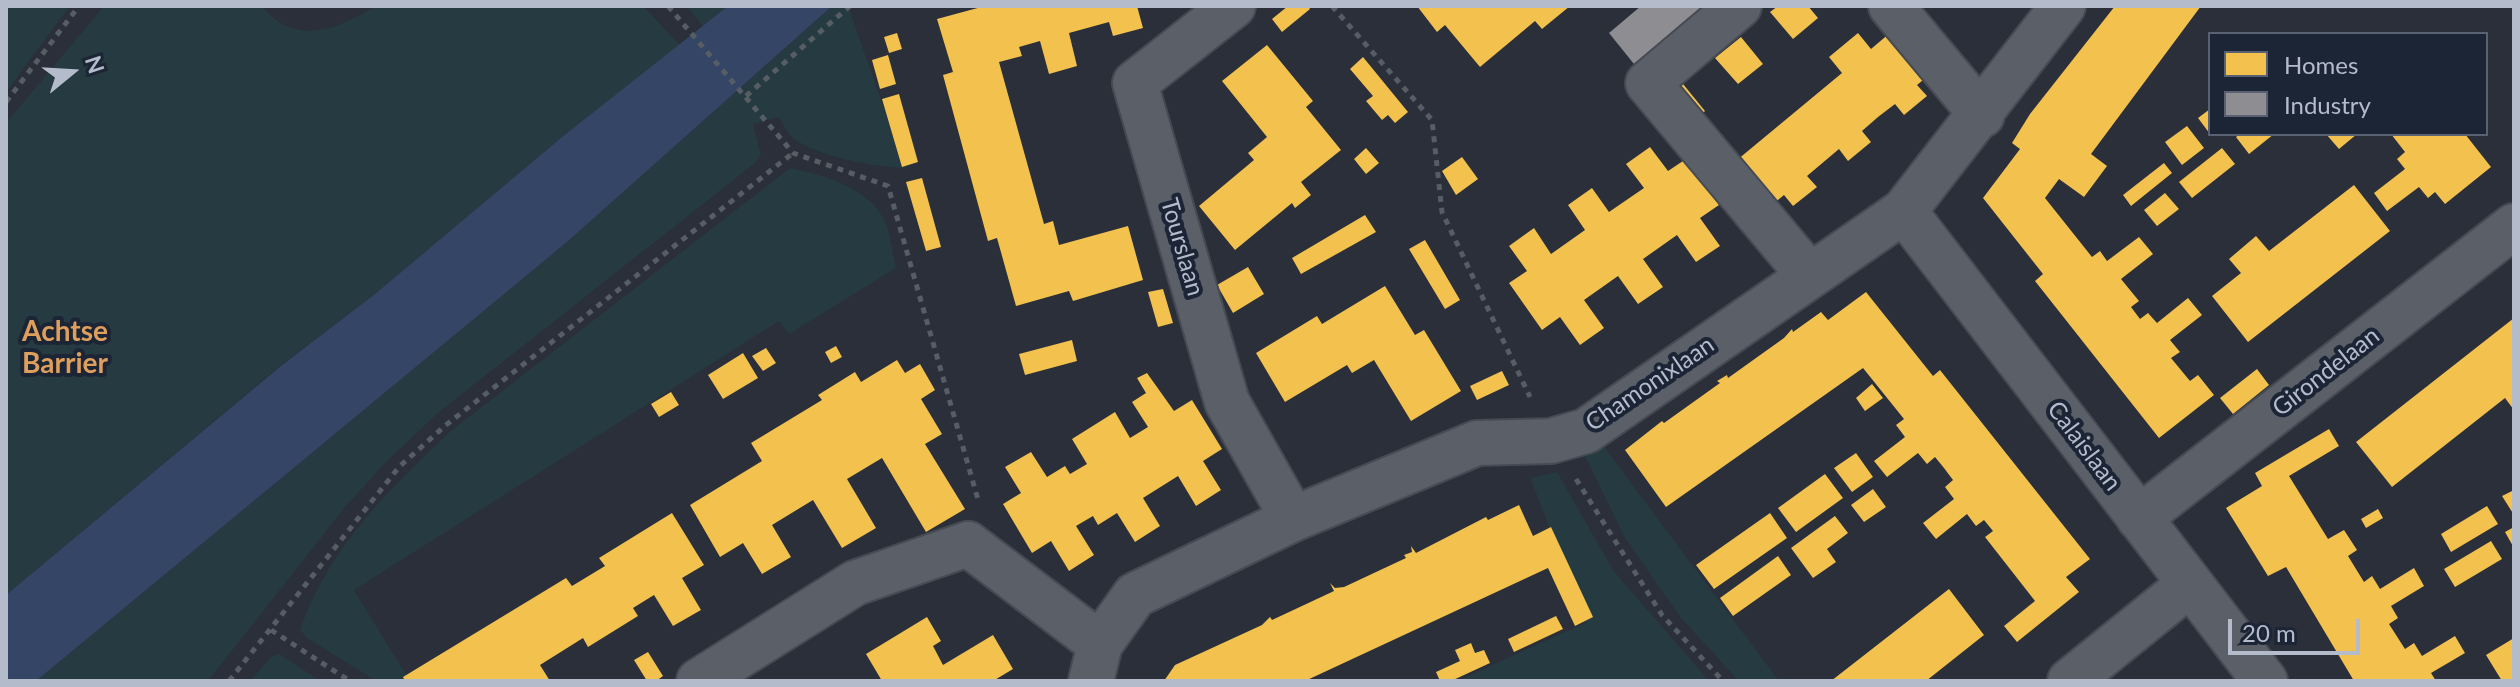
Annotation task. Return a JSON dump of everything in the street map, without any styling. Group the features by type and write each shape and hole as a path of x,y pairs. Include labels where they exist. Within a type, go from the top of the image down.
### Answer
{"street":[{"name":"Tourslaan","path":"1233,6 1135,83 1227,402 1293,519"},
{"path":"1739,6 1648,83 1809,275"},
{"path":"1891,6 1982,115"},
{"name":"Chamonixlaan","path":"1095,662 1135,595 1293,519 1477,443 1551,441 1586,431 1904,211 1982,115 2063,6"},
{"name":"Calaislaan","path":"1904,211 2265,681"},
{"name":"Girondelaan","path":"2139,518 2514,226"},
{"path":"699,681 855,583 968,544 1095,662"},
{"path":"2070,681 2190,584"}],"path":[{"path":"6,102 79,6"},
{"path":"668,6 793,153 888,186 982,512 968,544"},
{"path":"746,96 850,6"},
{"path":"1332,6 1432,120 1442,212 1551,441 1662,615 1723,681"},
{"path":"229,681 399,467 446,425 793,153"},
{"path":"271,630 350,681"}],"shaded area":[{"path":"6,6 70,6 6,92"},
{"path":"104,6 262,6 288,27 303,31 347,22 376,6 643,6 680,45 562,137 375,294 281,365 6,595 6,123"},
{"path":"686,6 728,6 703,26"},
{"path":"832,6 848,6 905,168 878,166 816,151 791,136 779,117 753,124 761,155 755,163 438,413 387,461 346,506 208,681 36,681 567,242"},
{"path":"790,168 832,180 870,201 886,224 896,268 789,334 779,321 354,590 410,681 376,681 307,638 300,630 312,600 344,546 384,497 429,452 452,430"},
{"path":"1602,444 1779,681 1739,681 1681,618 1625,538 1585,456"},
{"path":"1557,472 1613,570 1709,681 1457,681 1587,622 1530,478"},
{"path":"279,654 321,681 250,681 271,657"}],"water":[{"path":"728,6 832,6 567,242 36,681 6,681 6,595 282,365 375,294 562,137"}],"building: Homes":[{"path":"985,6 1137,6 1143,28 1113,36 1109,22 1069,33 1077,66 1049,74 1040,41 1019,47 1022,56 999,62 1044,224 1053,221 1059,245 1128,226 1143,280 1073,301 1069,291 1016,306 997,238 988,241 943,75 953,72 937,19"},
{"path":"1288,6 1308,6 1310,9 1282,32 1272,19"},
{"path":"1417,6 1570,6 1542,29 1535,21 1480,67 1445,25 1437,32"},
{"path":"1778,6 1808,6 1818,18 1793,39 1770,12"},
{"path":"2115,6 2201,6 2091,154 2107,166 2084,197 2059,179 2045,198 2092,257 2100,251 2107,261 2139,237 2153,254 2121,279 2139,301 2131,307 2140,319 2148,313 2157,323 2188,298 2202,315 2170,340 2180,352 2171,358 2190,381 2198,375 2214,395 2159,438 2035,281 2043,274 1983,198 2020,149 2012,143 2030,114"},
{"path":"1897,27 1934,71 1917,85 1927,96 1904,115 1895,104 1878,117 1862,131 1871,142 1848,161 1839,149 1807,176 1817,187 1793,206 1784,195 1767,209 1731,165 1842,73 1829,57 1858,33 1871,49"},
{"path":"897,33 902,49 889,53 884,37"},
{"path":"1741,37 1763,64 1738,84 1715,58"},
{"path":"1267,45 1313,101 1306,107 1341,150 1301,182 1311,195 1295,208 1292,203 1235,250 1199,206 1254,160 1248,153 1267,137 1222,81"},
{"path":"888,55 896,84 880,89 872,60"},
{"path":"1363,57 1408,112 1395,123 1388,115 1382,120 1366,101 1373,96 1350,69"},
{"path":"1683,84 1705,111 1694,121 1672,93"},
{"path":"899,94 918,162 902,167 882,99"},
{"path":"2208,110 2208,131 2198,118"},
{"path":"2187,126 2204,148 2182,165 2165,142"},
{"path":"2237,136 2272,136 2249,154"},
{"path":"2328,136 2355,136 2339,149"},
{"path":"2393,136 2467,136 2491,167 2445,204 2435,192 2428,198 2419,187 2387,211 2374,193 2405,169 2397,159 2405,152"},
{"path":"1650,147 1668,171 1686,159 1719,205 1700,218 1720,246 1696,262 1677,235 1643,259 1663,287 1638,304 1618,276 1584,300 1604,328 1580,345 1560,317 1542,330 1509,283 1527,271 1509,246 1534,228 1551,254 1585,230 1568,205 1592,188 1609,212 1644,188 1626,164"},
{"path":"1366,148 1379,163 1366,174 1354,159"},
{"path":"2222,148 2235,164 2192,198 2179,182"},
{"path":"1462,157 1478,179 1456,195 1442,171"},
{"path":"2164,163 2172,173 2131,206 2123,195"},
{"path":"922,178 941,247 926,251 906,182"},
{"path":"2354,185 2390,231 2248,342 2212,296 2241,273 2229,259 2256,236 2269,251"},
{"path":"2165,193 2179,209 2157,226 2144,210"},
{"path":"1365,215 1376,232 1301,274 1292,258"},
{"path":"1425,240 1460,300 1445,309 1409,249"},
{"path":"1248,267 1264,294 1233,313 1217,285"},
{"path":"1385,286 1415,335 1424,330 1461,391 1411,421 1374,360 1352,373 1347,365 1285,402 1256,353 1317,316 1322,324"},
{"path":"1163,289 1173,323 1158,327 1148,292"},
{"path":"1866,292 1933,376 1940,370 2090,559 2066,577 2079,592 2017,642 2004,626 2035,601 1985,537 1993,531 1984,520 1976,526 1967,514 1936,539 1923,523 1954,499 1945,487 1953,480 1944,468 1935,457 1927,464 1918,453 1887,477 1874,461 1905,437 1896,425 1904,419 1863,368 1666,507 1625,450 1720,383 1717,381 1727,375 1728,378 1784,338 1792,329 1793,332 1821,312 1828,320"},
{"path":"2514,318 2514,410 2505,398 2392,487 2356,442"},
{"path":"1072,340 1077,361 1025,375 1019,354"},
{"path":"836,346 842,357 831,363 825,352"},
{"path":"766,348 776,363 763,371 752,356"},
{"path":"743,353 758,378 723,399 708,375"},
{"path":"897,360 905,373 920,364 935,390 921,399 942,434 925,444 965,509 926,532 882,458 847,479 876,528 842,548 813,500 772,525 791,557 762,574 743,543 720,557 690,505 762,461 751,443 822,400 818,395 855,372 861,382"},
{"path":"2257,369 2269,385 2233,414 2220,398"},
{"path":"1502,371 1509,385 1477,400 1470,386"},
{"path":"1147,373 1174,411 1192,400 1222,449 1203,461 1221,490 1196,506 1178,476 1143,498 1160,526 1135,542 1117,513 1098,525 1093,516 1076,526 1094,555 1069,571 1051,541 1032,553 1003,504 1021,493 1005,467 1031,452 1047,477 1065,466 1070,474 1087,464 1072,439 1115,412 1130,438 1148,427 1132,402 1146,393 1137,378"},
{"path":"1872,384 1883,398 1865,411 1856,398"},
{"path":"671,392 679,405 659,417 651,404"},
{"path":"2329,429 2339,446 2289,476 2328,539 2344,530 2357,550 2348,556 2364,582 2372,576 2380,589 2414,568 2424,586 2391,606 2398,618 2389,624 2405,649 2414,643 2422,656 2455,636 2465,653 2431,673 2436,681 2354,681 2286,567 2268,576 2226,508 2262,486 2255,473"},
{"path":"1856,453 1873,477 1852,492 1834,468"},
{"path":"1825,474 1843,498 1796,532 1778,508"},
{"path":"1873,489 1886,507 1864,522 1851,505"},
{"path":"2514,490 2514,515 2502,496"},
{"path":"1519,505 1533,536 1551,527 1593,617 1575,626 1548,568 1305,681 1164,681 1175,665 1262,625 1270,617 1272,620 1334,591 1330,583 1335,588 1344,587 1406,558 1404,555 1412,552 1411,546 1416,553 1486,517 1488,520"},
{"path":"2487,506 2498,524 2451,552 2441,534"},
{"path":"2378,509 2383,518 2366,528 2361,519"},
{"path":"672,513 704,565 682,578 701,610 673,626 654,595 633,608 638,616 588,647 583,638 540,665 550,681 405,681 403,677 566,578 572,586 605,566 599,558"},
{"path":"1770,513 1787,538 1714,589 1696,565"},
{"path":"1835,516 1848,533 1827,549 1836,562 1813,578 1791,548"},
{"path":"2514,527 2514,548 2505,532"},
{"path":"2491,541 2502,559 2455,587 2444,569"},
{"path":"1778,556 1791,575 1733,616 1720,598"},
{"path":"1949,589 1984,635 1926,681 1831,681"},
{"path":"1556,616 1563,629 1514,652 1508,639"},
{"path":"927,617 941,641 933,646 943,665 993,635 1013,669 993,681 882,681 866,654"},
{"path":"2514,638 2514,681 2502,681 2486,655"},
{"path":"1471,643 1475,653 1484,650 1490,663 1451,681 1440,681 1436,672 1460,661 1455,650"},
{"path":"648,652 663,676 656,681 647,681 634,660"}],"building: Industry":[{"path":"1641,6 1705,6 1634,64 1609,33"}],"district":[{"name":"Achtse Barrier","path":"65,348"}]}
